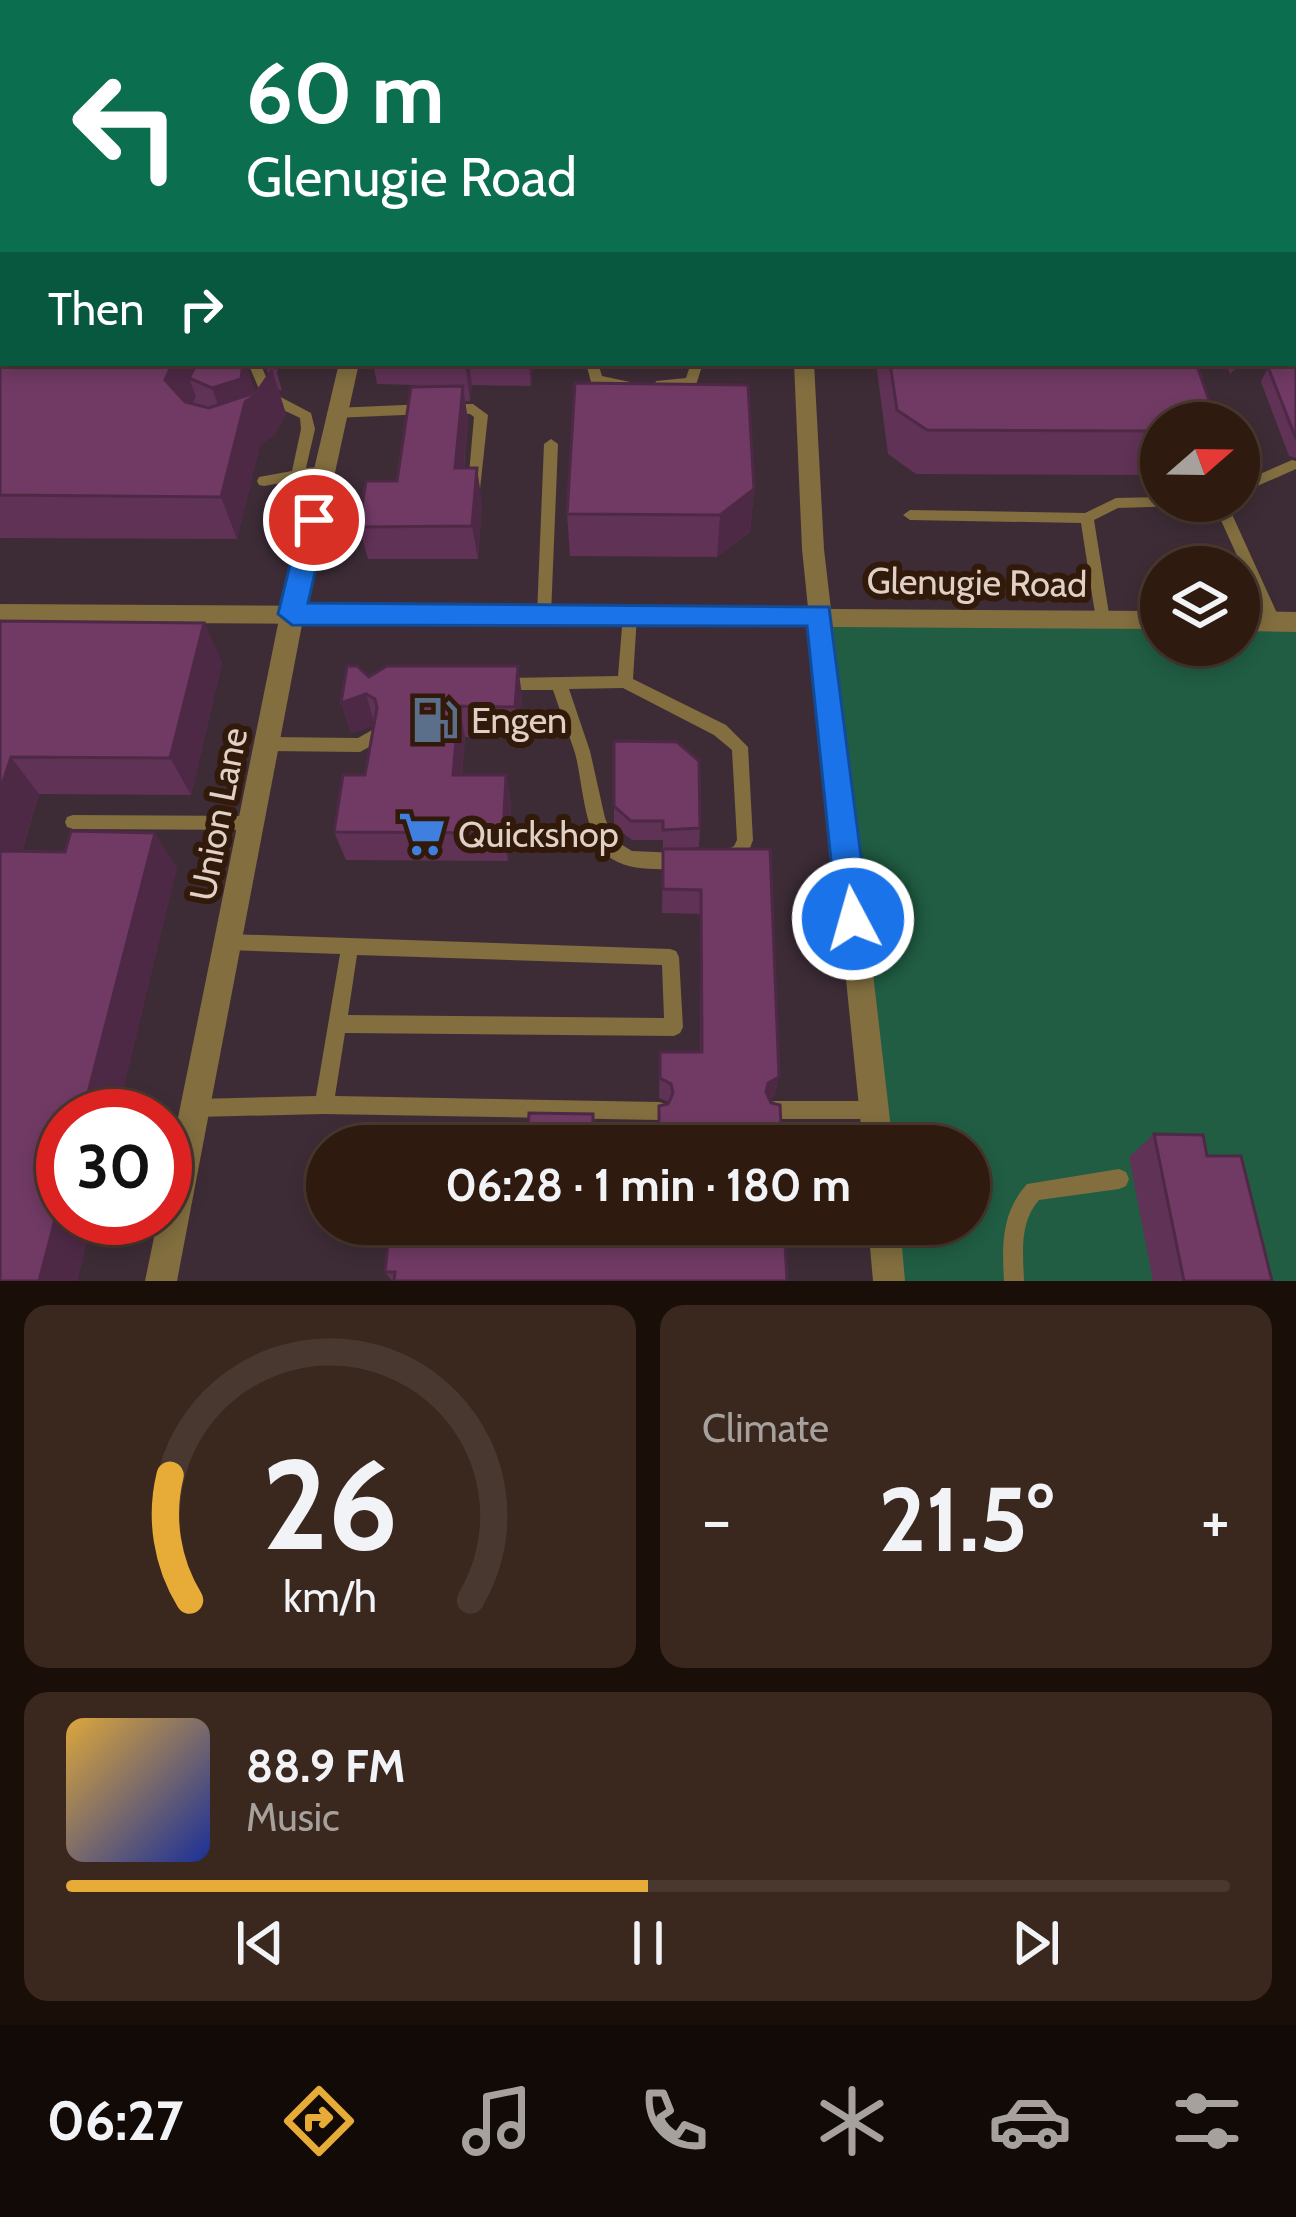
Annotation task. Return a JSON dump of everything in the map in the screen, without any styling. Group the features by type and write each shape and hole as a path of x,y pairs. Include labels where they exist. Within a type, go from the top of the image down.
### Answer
{"street":[{"name":"Union Lane","path":"160,1281 292,614 348,366"},
{"path":"804,366 819,615 876,1125"},
{"name":"Glenugie Road","path":"0,613 1140,620"},
{"path":"886,1245 889,1281"}],"lane":[{"path":"255,366 271,418"},
{"path":"593,366 596,380 617,385 691,382 696,366"},
{"path":"260,392 296,408 308,421 298,472"},
{"path":"334,413 473,409 481,415 475,495"},
{"path":"406,430 410,410"},
{"path":"544,615 551,444"},
{"path":"1260,479 1292,465"},
{"path":"263,481 325,470"},
{"path":"910,515 1087,518 1116,503 1140,503"},
{"path":"1087,518 1103,620"},
{"path":"1227,522 1285,622"},
{"path":"625,682 630,615"},
{"path":"474,685 559,683 625,682 720,730 740,748 745,840 734,857 642,863 627,861 604,845 587,768 559,683"},
{"path":"269,744 359,746 374,736"},
{"path":"73,822 254,823"},
{"path":"229,942 670,957 674,1027 336,1024"},
{"path":"324,1106 350,946"},
{"path":"196,1108 659,1112"},
{"path":"775,1110 875,1110"},
{"path":"1014,1281 1012,1232 1024,1200 1034,1191 1119,1179"}],"shaded area":[{"path":"0,366 1296,366 1296,621 1260,620 1260,546 1140,546 1140,659 892,1125 306,1125 306,1245 890,1245 893,1281 0,1281"}],"green space":[{"path":"820,615 1140,619 1140,666 1260,666 1260,620 1296,621 1296,1281 893,1281 890,1245 990,1245 990,1125 879,1125"}],"building":[{"path":"0,366 172,366 165,380 185,402 209,408 257,392 272,370 261,391 245,402 221,497 0,495"},
{"path":"195,366 243,366 241,379 212,388 189,378"},
{"path":"890,366 1197,366 1210,402 1140,402 1140,431 927,430 897,410"},
{"path":"1268,367 1296,367 1296,439"},
{"path":"575,383 748,385 754,489 720,515 567,514"},
{"path":"463,386 455,468 477,468 472,526 359,527 366,481 397,481 411,387"},
{"path":"0,621 204,623 170,758 11,757 0,791"},
{"path":"347,666 357,666 369,677 387,666 518,666 515,707 459,706 453,775 506,775 503,833 334,832 343,775 365,775 377,708 375,699 366,694 341,703"},
{"path":"614,741 677,742 699,761 700,828 663,830 663,821 631,821 614,806"},
{"path":"71,831 155,833 89,1089 36,1089 36,1245 48,1245 39,1281 0,1281 0,851 65,852"},
{"path":"663,849 770,849 779,1077 768,1083 766,1092 771,1103 780,1105 781,1125 659,1125 659,1106 668,1104 673,1093 671,1084 660,1078 660,1052 702,1052 701,890 663,889"},
{"path":"529,1113 593,1114 593,1125 528,1125"},
{"path":"1154,1134 1203,1135 1207,1156 1241,1156 1272,1281 1184,1281"},
{"path":"388,1245 785,1245 787,1281 394,1281 395,1272 385,1272"}],"place":[{"name":"Engen","path":"435,720"},
{"name":"Quickshop","path":"422,834"}],"route":[{"path":"314,520 292,614 819,615 853,919"}]}
